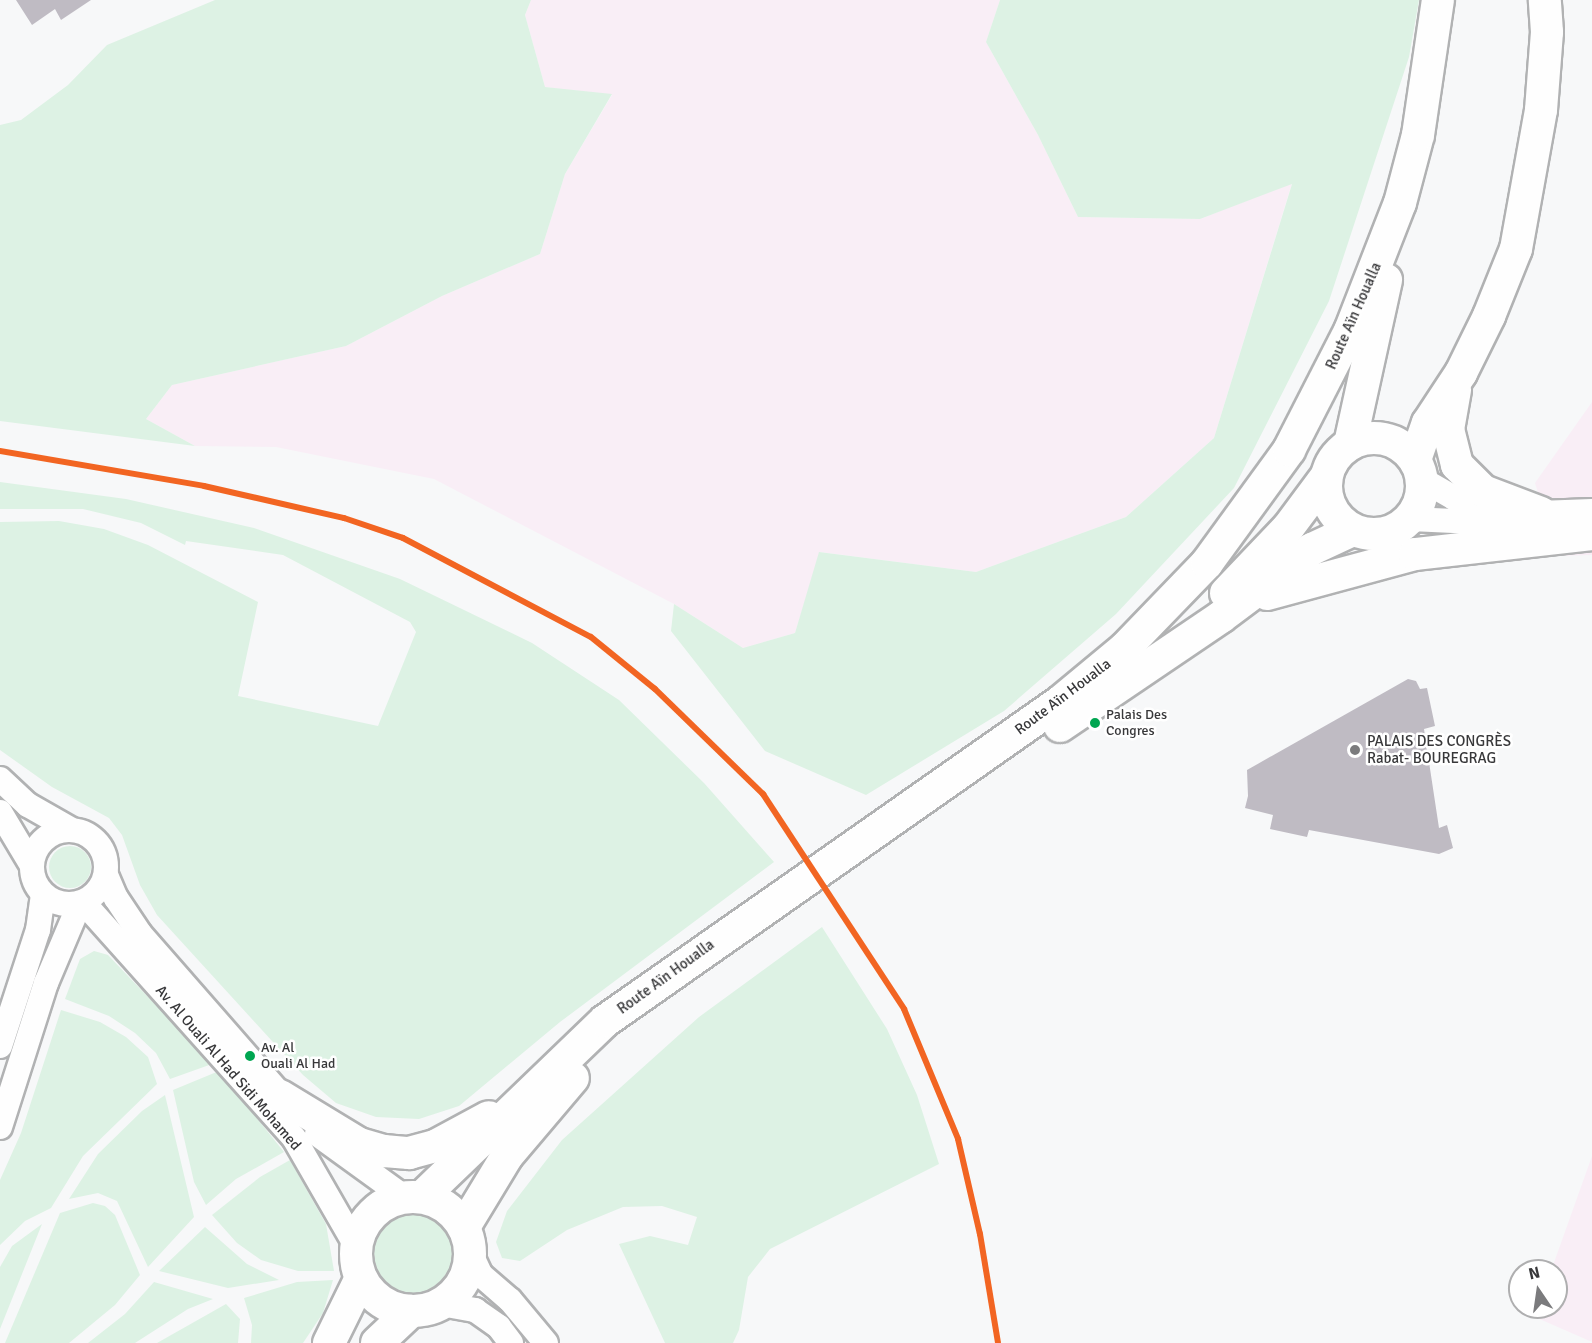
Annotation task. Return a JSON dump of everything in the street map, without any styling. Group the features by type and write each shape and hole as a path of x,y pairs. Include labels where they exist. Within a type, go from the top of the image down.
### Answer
{"highway":[{"name":"Route Aïn Houalla","path":"413,1197 630,1001 1026,726 1094,676 1155,619 1207,563 1253,505 1289,450 1322,388 1394,223 1418,135 1438,0"},
{"path":"1326,477 1331,508 1353,530 1384,534 1411,519 1421,501 1419,470 1428,423 1461,373 1489,316 1525,214 1545,66 1545,0"},
{"path":"1350,444 1385,288 1394,223"},
{"path":"1461,373 1448,429 1457,465 1483,491 1540,513"},
{"path":"1026,726 1114,676 1200,614 1266,553 1326,477 1335,458 1350,444 1381,438 1401,446 1419,470"},
{"name":"Route Aïn Houalla","path":"468,1240 490,1180 545,1108 587,1063 642,1017 769,920 1221,617 1312,549 1353,530"},
{"path":"1221,617 1302,582 1415,554 1592,534"},
{"path":"280,1096 359,1144 384,1151 409,1153 435,1146 474,1127 537,1085"},
{"path":"413,1197 439,1202 468,1240 463,1282 441,1304 411,1311 381,1302 361,1278 356,1246 372,1214 413,1197"},
{"path":"329,1343 361,1278"},
{"path":"377,1343 411,1311"}],"street":[{"path":"1419,470 1471,504 1540,513 1592,511"},
{"path":"1411,519 1592,527"},
{"path":"0,779 28,806 88,836 102,849 106,875 101,887 82,903 46,983 0,1127"},
{"path":"0,812 32,864 36,886 43,894 67,905 82,903"},
{"path":"32,864 42,841 70,829"},
{"name":"Av. Al Ouali Al Had Sidi Mohamed","path":"106,875 116,898 140,934 280,1096 318,1134 413,1197"},
{"path":"0,1046 38,930 43,894"},
{"name":"Av. Al Ouali Al Had Sidi Mohamed","path":"82,903 294,1138 356,1246"},
{"path":"468,1240 481,1275 510,1300 546,1343"},
{"path":"441,1304 475,1310 499,1328 511,1343"}],"shaded area":[{"path":"531,0 1000,0 986,42 1038,135 1078,217 1200,219 1292,183 1214,438 1126,517 976,572 820,552 795,633 743,648 674,604 434,479 276,447 195,446 146,419 172,385 346,346 442,296 540,254 565,174 612,95 545,87 525,15"},
{"path":"1592,402 1592,555 1558,556 1535,483"},
{"path":"1592,1156 1592,1342 1540,1319 1568,1319 1568,1259 1555,1259"}],"green space":[{"path":"215,0 531,0 525,15 545,87 612,94 565,174 540,254 442,296 346,346 172,385 146,419 195,446 0,421 0,125 21,120 68,85 107,45"},
{"path":"1000,0 1419,0 1409,57 1329,301 1234,488 1116,614 1004,711 866,795 765,751 671,631 674,604 743,648 795,633 819,552 976,572 1126,517 1214,438 1292,184 1200,219 1078,217 1038,135 986,42"},
{"path":"0,482 126,499 254,528 400,579 532,643 619,700 704,783 774,862 560,1022 459,1106 419,1119 376,1117 336,1103 303,1075 157,915 140,885 122,835 109,818 52,787 0,750 0,522 59,521 104,529 148,545 258,602 238,696 378,726 416,632 410,622 283,555 186,541 185,545 141,523 83,509 0,509"},
{"path":"70,846 78,847 85,852 90,859 90,875 85,882 78,887 70,888 62,887 55,882 50,875 49,867 50,859 55,852 62,847"},
{"path":"822,927 887,1029 917,1095 939,1164 770,1249 748,1277 739,1330 733,1343 665,1343 619,1244 650,1236 688,1245 697,1217 662,1206 623,1207 567,1230 520,1261 502,1258 496,1242 507,1211 562,1140 699,1017"},
{"path":"94,951 108,955 212,1064 170,1079 156,1053 135,1033 109,1016 65,999 80,959"},
{"path":"61,1010 100,1022 126,1037 148,1057 157,1084 83,1156 51,1208 25,1221 0,1245 0,1180 21,1133"},
{"path":"219,1071 284,1152 236,1179 206,1205 194,1182 173,1090"},
{"path":"165,1095 194,1217 148,1267 117,1201 98,1193 69,1199 98,1154 142,1111"},
{"path":"290,1160 326,1224 334,1271 298,1271 261,1260 237,1243 212,1215 260,1177"},
{"path":"93,1203 105,1206 115,1215 140,1275 115,1305 69,1343 5,1343 60,1213"},
{"path":"414,1214 429,1217 442,1226 451,1239 454,1254 451,1269 442,1282 429,1291 414,1294 399,1291 386,1282 377,1269 374,1254 377,1239 386,1226 399,1217"},
{"path":"42,1224 0,1329 0,1267 12,1246"},
{"path":"205,1227 247,1264 279,1280 228,1288 159,1271"},
{"path":"333,1280 323,1313 303,1343 251,1343 252,1325 244,1298 297,1282"},
{"path":"154,1282 213,1299 188,1309 135,1343 88,1343 125,1314"},
{"path":"226,1304 240,1319 238,1343 157,1343"}],"building":[{"path":"16,0 91,0 61,20 55,9 32,25"},
{"name":"PALAIS DES CONGRÈS Rabat- BOUREGRAG","path":"1408,679 1416,681 1420,689 1427,688 1435,726 1424,729 1439,828 1447,825 1453,848 1439,854 1309,830 1307,837 1270,829 1273,815 1245,808 1248,796 1247,770"}],"transit line":[{"path":"0,451 204,486 344,518 403,538 591,637 655,689 763,794 904,1009 958,1139 980,1234 998,1343"}],"place":[{"name":"Palais Des Congres","path":"1095,723"},
{"name":"PALAIS DES CONGRÈS Rabat- BOUREGRAG","path":"1355,750"},
{"name":"Av. Al Ouali Al Had","path":"250,1056"}]}
